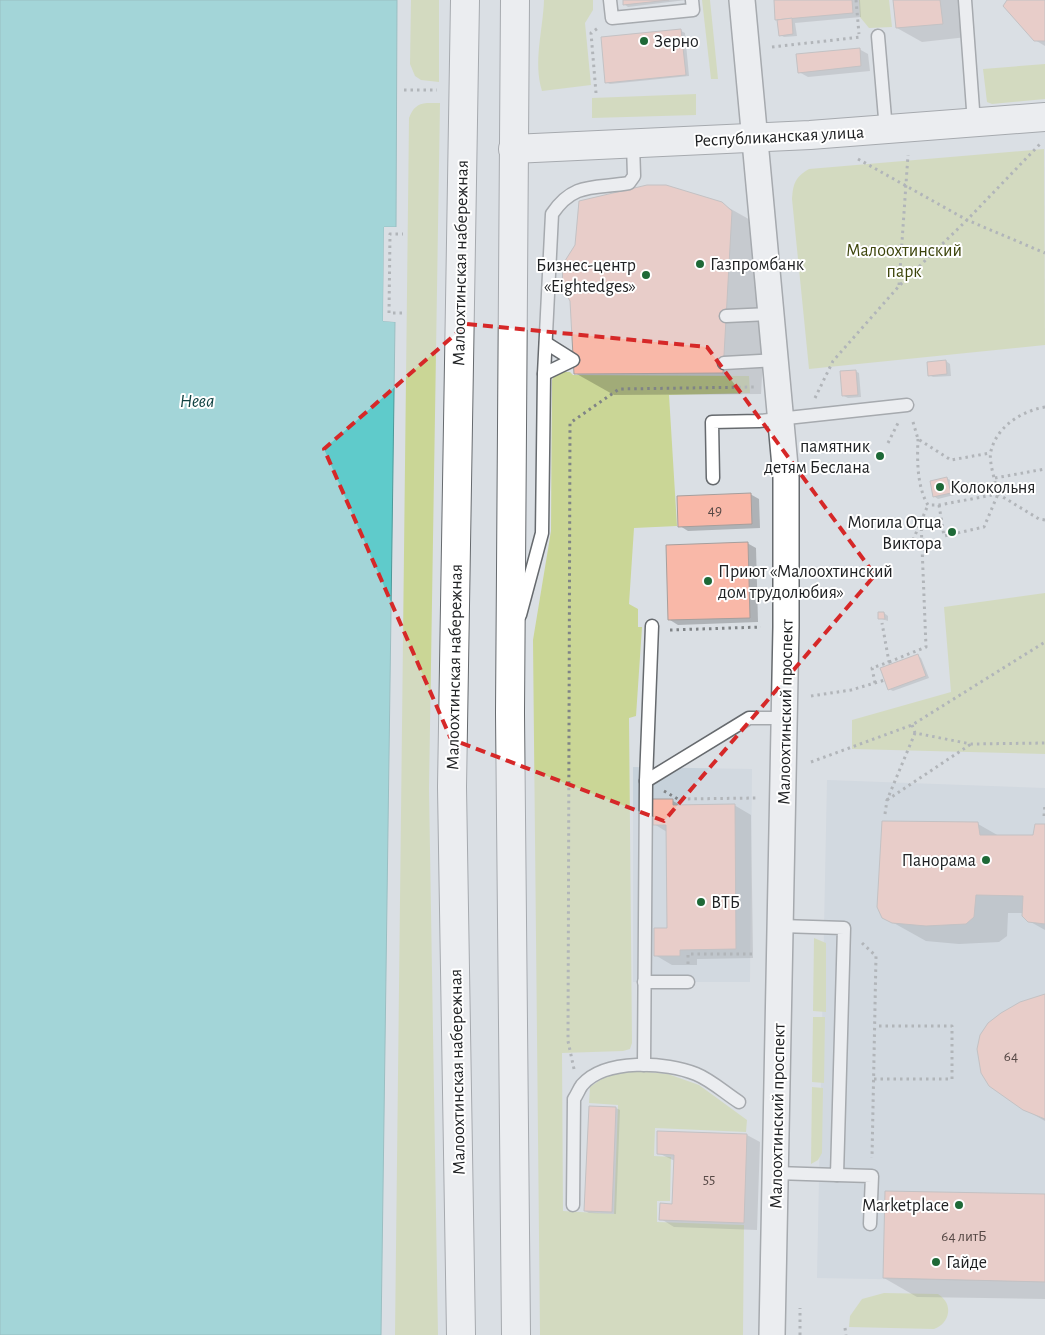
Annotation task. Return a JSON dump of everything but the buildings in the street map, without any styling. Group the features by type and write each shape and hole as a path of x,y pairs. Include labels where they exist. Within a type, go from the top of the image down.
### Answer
{"main road":[{"name":"Малоохтинская набережная","path":"461,1335 452,787 464,0"},
{"path":"515,0 511,652 516,1335"},
{"name":"Республиканская улица","path":"513,149 886,130 1045,117"}],"street":[{"name":"Малоохтинский проспект","path":"742,0 782,418 786,526 782,926 772,1335"}],"lane":[{"path":"610,0 612,18 693,10 692,0"},
{"path":"965,0 974,123"},
{"path":"878,36 886,130"},
{"path":"511,652 542,533 544,374 552,214 560,202 576,190 629,183 634,176 633,144"},
{"path":"726,316 772,314"},
{"path":"544,374 573,360 546,342"},
{"path":"724,363 776,360"},
{"path":"713,478 712,422 759,421 807,414 907,405"},
{"path":"644,1065 646,781 652,628"},
{"path":"646,781 749,718 785,718"},
{"path":"782,926 844,928 837,1175"},
{"path":"644,982 688,982"},
{"path":"573,1205 574,1099 582,1085 595,1075 612,1069 644,1065 675,1066 699,1075 738,1102"},
{"path":"776,1173 872,1176 870,1224"}],"path":[{"path":"856,0 859,37"},
{"path":"596,93 591,33 612,18"},
{"path":"772,47 878,36"},
{"path":"404,90 437,90"},
{"path":"807,414 833,361 898,286 967,220 1040,144"},
{"path":"898,286 908,155"},
{"path":"858,159 967,220 1045,253"},
{"path":"402,313 389,313 390,234 403,234"},
{"path":"582,1085 574,1070 568,1041 570,422 619,390 755,387"},
{"path":"907,405 918,439 918,458 923,496 928,505"},
{"path":"940,505 944,536 984,527 998,494 990,453 999,435 1012,420 1028,410 1045,407"},
{"path":"918,439 951,460 990,453"},
{"path":"995,478 1045,469"},
{"path":"928,505 940,505 998,494 1039,519 1045,520"},
{"path":"913,540 928,505"},
{"path":"875,683 872,668 926,648 921,522"},
{"path":"882,622 889,662"},
{"path":"652,628 761,627"},
{"path":"811,762 912,724 1045,642"},
{"path":"811,696 851,690 885,680"},
{"path":"886,814 887,800 915,733 912,724"},
{"path":"915,733 970,744 1045,744"},
{"path":"887,800 970,744"},
{"path":"678,799 758,798"},
{"path":"1044,816 1045,804"},
{"path":"844,928 876,956 872,1176"},
{"path":"688,982 688,954 756,954"},
{"path":"874,1080 952,1080 952,1026 875,1026"},
{"path":"800,1308 800,1335"},
{"path":"845,1328 846,1335"}],"highlighted area":[{"path":"467,324 707,347 875,575 664,821 451,739 324,449"}],"shaded area":[{"path":"633,767 752,769 750,982 633,982"},
{"path":"827,780 1045,788 1045,1282 817,1278"}],"green space":[{"path":"411,0 439,0 439,82 421,80 415,76 410,64"},
{"path":"544,0 593,0 593,10 585,23 591,85 542,91 539,80 538,57"},
{"path":"702,0 710,0 718,79 711,79"},
{"path":"859,0 889,0 892,27 869,28 860,17"},
{"path":"1045,64 1045,99 992,104 987,102 983,69"},
{"path":"696,94 696,115 592,118 592,98"},
{"path":"427,103 440,103 429,789 438,1335 395,1335 409,118 416,107"},
{"name":"Малоохтинский парк","path":"1044,149 1045,345 809,369 792,199 794,185 801,175 809,169"},
{"path":"570,372 573,375 749,376 750,393 669,395 677,526 634,528 629,604 638,609 638,627 642,627 636,716 629,718 632,1043 630,1049 623,1051 562,1053 563,1211 614,1214 618,1105 589,1103 590,1087 609,1074 638,1071 668,1074 699,1085 747,1120 746,1132 655,1128 654,1156 671,1157 670,1201 657,1201 657,1222 744,1225 743,1335 540,1335 533,640 551,531 552,380 555,374"},
{"path":"1045,593 1045,754 852,749 852,720 951,692 944,607"},
{"path":"814,938 826,943 826,1012 813,1011"},
{"path":"813,1017 825,1017 824,1083 812,1082"},
{"path":"812,1087 823,1088 822,1153 818,1160 811,1164"},
{"path":"884,1293 938,1294 943,1298 948,1308 947,1318 934,1329 849,1327 850,1316 862,1299"}],"water":[{"name":"Нева","path":"0,0 397,0 396,227 384,227 383,321 395,322 381,1335 0,1335"}],"pier":[{"path":"384,227 396,227 396,229 387,229 385,319 395,319 395,322 383,321"}],"place":[{"name":"Зерно","path":"644,41"},
{"name":"Газпромбанк","path":"700,264"},
{"name":"Бизнес-центр «Eightedges»","path":"646,275"},
{"name":"памятник детям Беслана","path":"880,456"},
{"name":"Колокольня","path":"940,487"},
{"name":"Могила Отца Виктора","path":"952,532"},
{"name":"Приют «Малоохтинский дом трудолюбия»","path":"708,581"},
{"name":"Панорама","path":"986,860"},
{"name":"ВТБ","path":"701,902"},
{"name":"Marketplace","path":"959,1205"},
{"name":"Гайде","path":"936,1262"}]}
